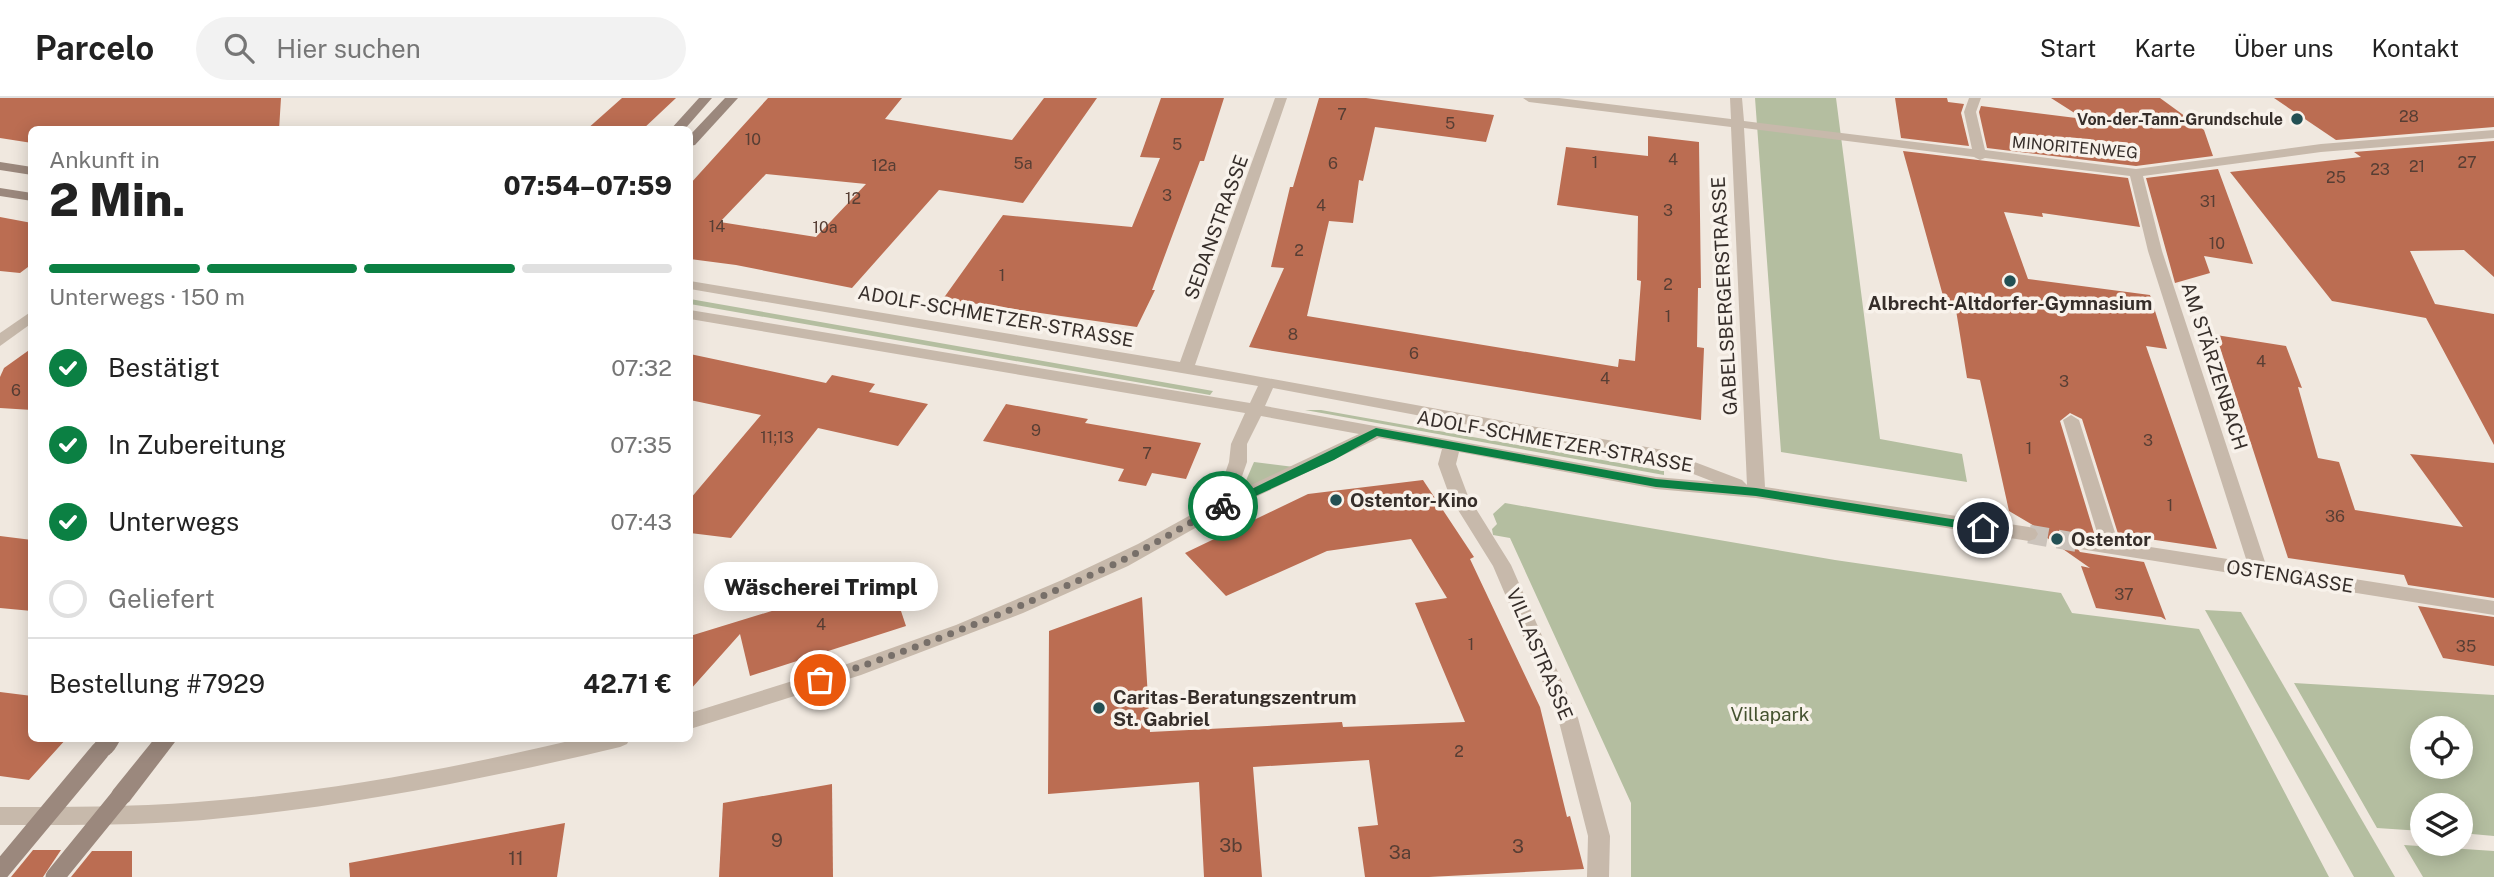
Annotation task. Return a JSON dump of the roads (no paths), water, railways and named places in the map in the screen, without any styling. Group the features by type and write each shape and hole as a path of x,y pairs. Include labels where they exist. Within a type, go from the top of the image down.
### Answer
{"main road":[{"path":"680,126 706,98"},
{"path":"693,139 732,98"},
{"path":"0,166 28,170"},
{"path":"0,192 28,196"},
{"path":"0,871 105,745"},
{"path":"55,877 162,746"}],"street":[{"name":"SEDANSTRASSE","path":"1185,369 1280,98"},
{"name":"MINORITENWEG","path":"1529,98 1980,156 2136,173 2321,148 2492,136"},
{"name":"GABELSBERGERSTRASSE","path":"1736,98 1756,492"},
{"path":"1975,98 1970,112 1980,156"},
{"name":"AM STÄRZENBACH","path":"2136,173 2155,251 2259,571"},
{"name":"ADOLF-SCHMETZER-STRASSE","path":"693,286 1268,383 1663,456 1756,492"},
{"name":"ADOLF-SCHMETZER-STRASSE","path":"693,315 1254,409 1656,483 1756,492"},
{"path":"0,341 28,318"},
{"path":"1213,511 1231,482 1238,462 1239,444 1268,383"},
{"path":"2071,420 2111,548"},
{"path":"693,720 913,649 1121,561 1213,511 1330,457 1376,432"},
{"name":"VILLASTRASSE","path":"1452,445 1447,464 1459,497 1502,565 1568,718 1600,836 1598,877"},
{"path":"1756,492 2029,534"},
{"name":"OSTENGASSE","path":"2086,544 2494,608"},
{"path":"0,816 167,813 247,806 398,785 529,761 604,742"}],"tunnel":[{"path":"2029,534 2086,544"}],"place":[{"name":"Von-der-Tann-Grundschule","path":"2297,119"},
{"name":"Albrecht-Altdorfer-Gymnasium","path":"2010,281"},
{"name":"Ostentor-Kino","path":"1336,500"},
{"name":"Ostentor","path":"2057,539"},
{"name":"Wäscherei Trimpl","path":"820,680"},
{"name":"Caritas-Beratungszentrum St. Gabriel","path":"1099,708"}],"park label":[{"name":"Villapark","path":"1770,714"}]}
